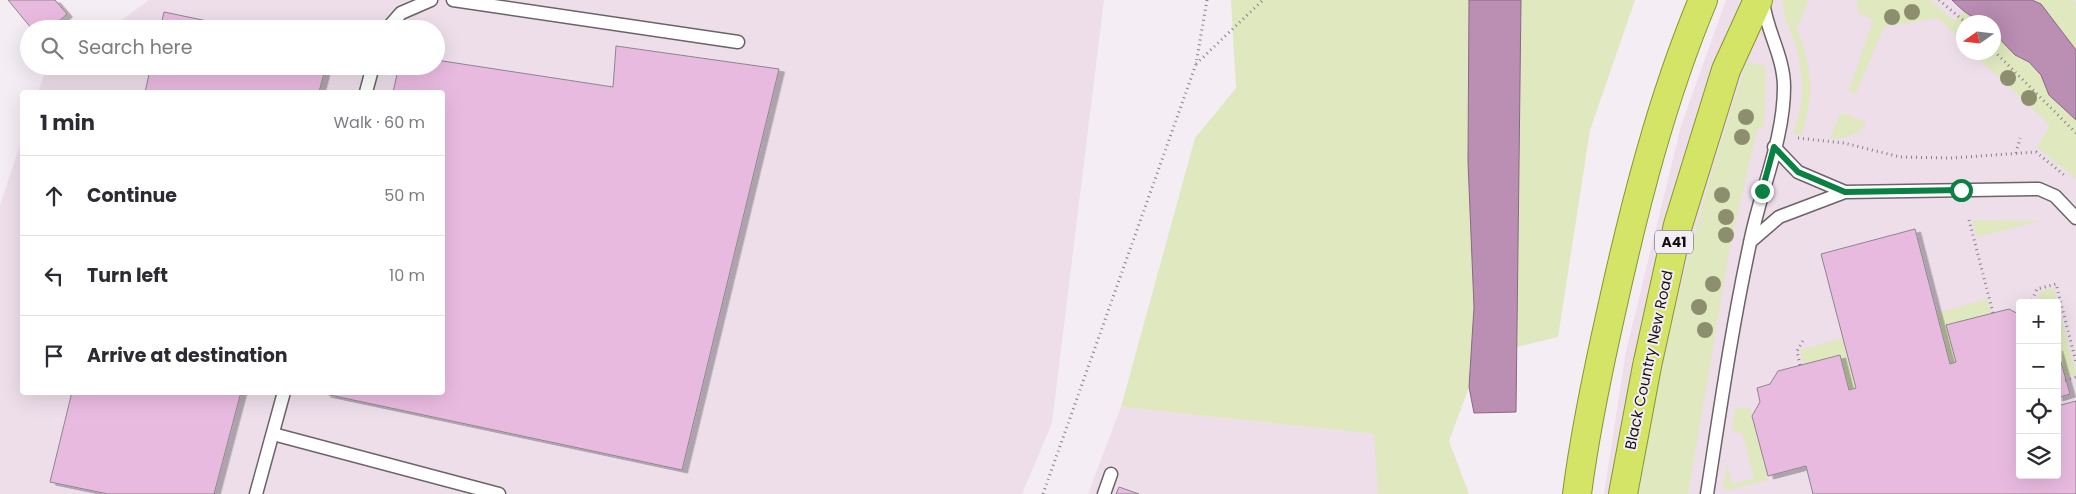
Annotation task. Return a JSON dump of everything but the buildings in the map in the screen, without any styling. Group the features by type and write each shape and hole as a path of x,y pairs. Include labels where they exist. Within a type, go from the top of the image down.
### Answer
{"highway":[{"path":"1576,494 1585,433 1628,237 1679,58 1703,0"},
{"name":"Black Country New Road","path":"1623,494 1647,366 1678,225 1726,70 1758,0"}],"lane":[{"path":"395,20 401,13 431,0"},
{"path":"453,0 738,42"},
{"path":"1706,494 1750,242 1782,114 1784,86 1781,63 1765,20 1763,0"},
{"path":"367,90 371,75"},
{"path":"1774,147 1798,172 1845,192"},
{"path":"1750,242 1779,217 1845,192 2039,189 2055,196 2076,218"},
{"path":"256,494 283,395"},
{"path":"273,434 499,494"},
{"path":"1104,494 1112,474"}],"path":[{"path":"1043,494 1196,64 1207,0"},
{"path":"1196,64 1263,0"},
{"path":"1939,0 1957,15"},
{"path":"2001,58 2076,133"},
{"path":"1792,137 1844,143 1900,157 1952,158 2036,152 2069,179"},
{"path":"2016,153 2020,138"},
{"path":"1969,220 1993,313"},
{"path":"2032,299 2037,289 2056,284 2060,299"},
{"path":"2061,304 2076,362"},
{"path":"1800,365 1797,351 1804,339"},
{"path":"2066,380 2076,377"}],"shaded area":[{"path":"149,0 1104,0 1052,423 1022,494 0,494 0,205 20,145 20,395 445,395 445,90 39,90 44,75 445,75 445,20 121,20"},
{"path":"1469,0 1521,0 1516,412 1474,413 1469,387 1474,307 1468,162"},
{"path":"1726,0 2076,0 2076,494 1604,494 1626,351 1681,126"},
{"path":"1952,0 2032,0 2041,4 2076,50 2076,120 2049,95 2041,75 2029,62 2015,55 2001,40 2001,15 1971,15"},
{"path":"1121,407 1393,436 1408,494 1088,494"}],"green space":[{"path":"1231,0 1469,0 1468,162 1474,307 1469,387 1449,441 1469,494 1378,494 1374,434 1121,407 1195,138 1236,88"},
{"path":"1521,0 1635,0 1590,130 1558,337 1517,347"},
{"path":"1782,0 1809,0 1797,27 1806,56 1810,81 1809,105 1802,135 1793,134 1801,100 1802,78 1798,55 1785,17"},
{"path":"1857,0 1930,0 1954,21 1956,19 1956,36 1938,18 1884,27 1856,93 1851,93 1849,90 1873,20 1858,13"},
{"path":"2032,0 2073,0 2076,3 2076,50 2041,4"},
{"path":"2001,40 2015,55 2029,61 2041,75 2049,95 2076,120 2076,179 2037,147 2050,125 1980,60 2001,60"},
{"path":"1751,62 1764,66 1766,71 1764,126 1757,130 1730,247 1688,494 1639,494 1659,385 1684,277 1729,118 1746,65"},
{"path":"1840,114 1847,114 1866,122 1859,131 1851,136 1830,138"},
{"path":"1972,220 2040,221 1977,237"},
{"path":"2054,288 2057,299 2038,299 2041,291"},
{"path":"1987,299 1991,313 1946,325 1956,362 1950,364 1937,313"},
{"path":"2061,315 2076,374 2065,377 2061,362"},
{"path":"1843,338 1856,388 1849,390 1840,355 1804,364 1800,350"},
{"path":"1735,408 1750,408 1768,480 1729,490 1724,489 1723,485 1727,464 1732,484 1754,478 1742,432 1737,433 1732,429"}],"route":[{"path":"1762,191 1774,147 1798,172 1845,192 1961,190"}]}
